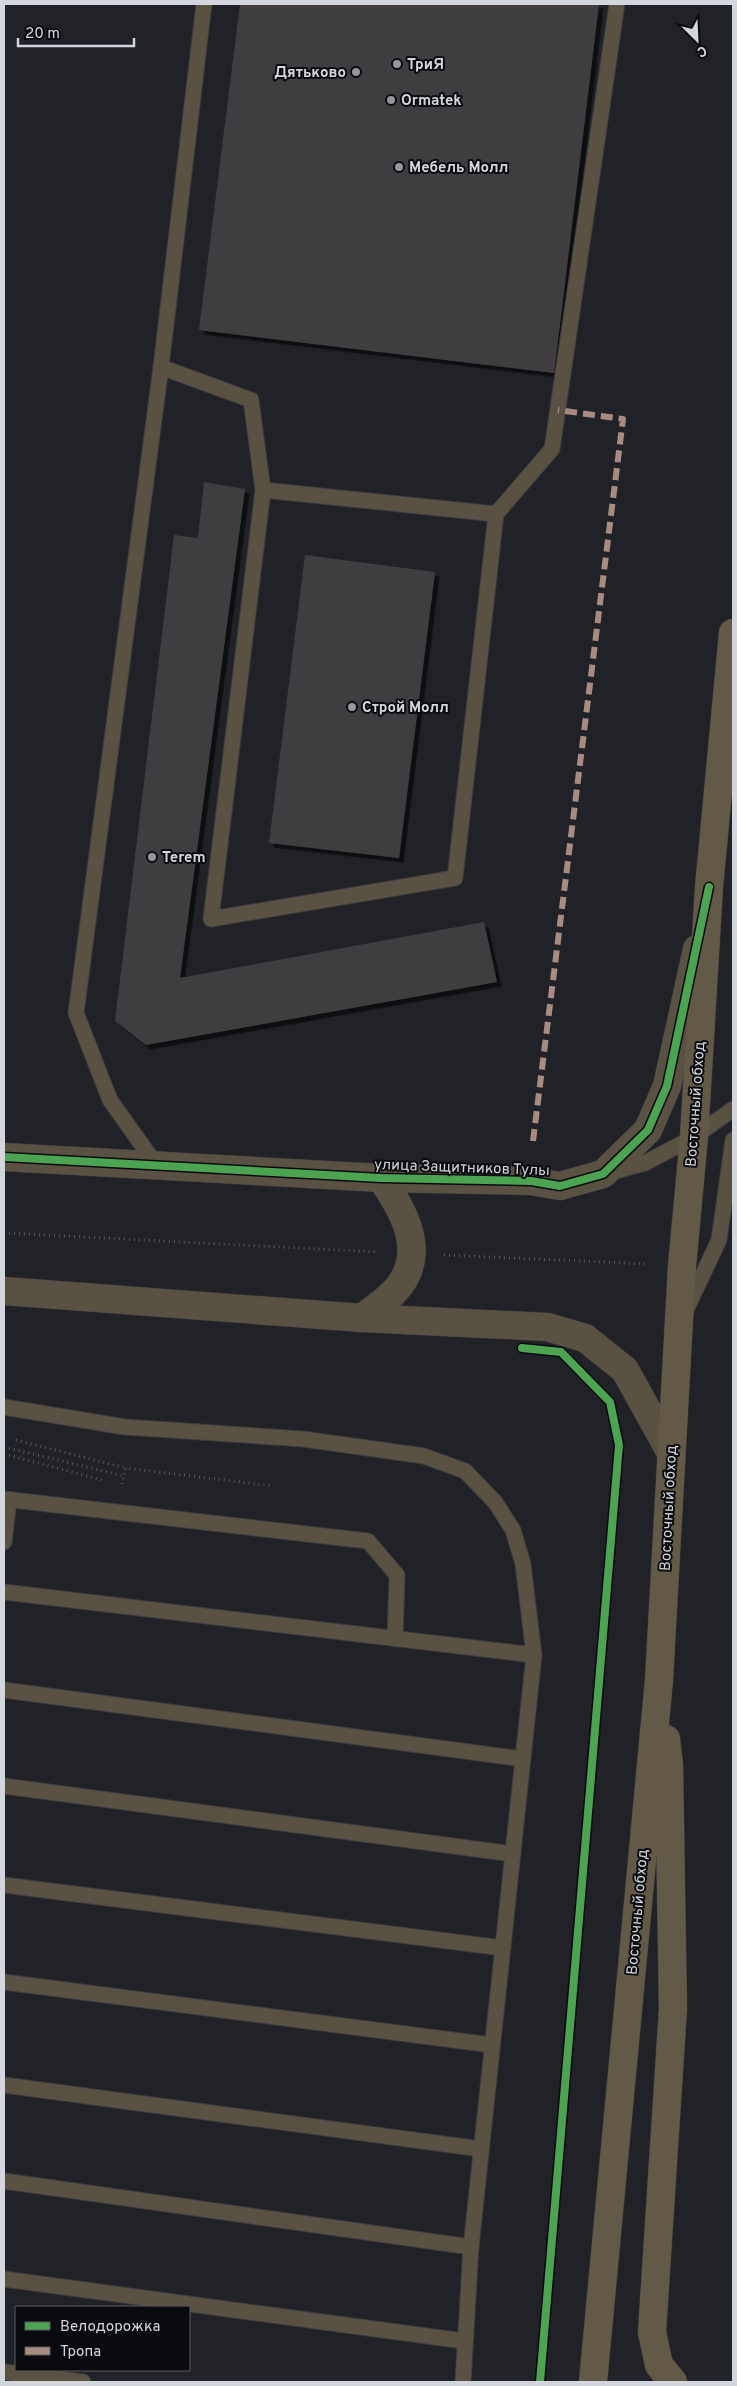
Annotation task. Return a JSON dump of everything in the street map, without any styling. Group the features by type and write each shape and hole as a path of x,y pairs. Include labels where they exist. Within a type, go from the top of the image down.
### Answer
{"main road":[{"name":"Восточный обход","path":"594,2382 659,1680 682,1266 694,1137 709,886 733,633"},
{"path":"659,1680 669,1765 673,2009 652,2332 658,2365 673,2382"}],"street":[{"name":"улица Защитников Тулы","path":"4,1157 381,1178 531,1181 560,1186 603,1174 648,1130 667,1086 709,886"},
{"name":"улица Защитников Тулы","path":"362,1318 396,1290 406,1272 412,1254 408,1226 398,1202 381,1178"},
{"path":"4,1291 362,1318 547,1327 584,1338 625,1370 671,1453"}],"lane":[{"path":"157,1166 110,1100 76,1013 160,367 204,4"},
{"path":"160,367 251,400 263,490 211,919 455,878 496,514 552,449 618,4"},
{"path":"263,490 496,514"},
{"path":"603,1174 645,1163 694,1137 733,1109"},
{"path":"679,1325 719,1240 733,1140"},
{"path":"4,1300 48,1294"},
{"path":"4,1407 125,1427 312,1440 424,1456 465,1471 495,1502 514,1530 523,1564 534,1655 471,2247 464,2341 464,2382"},
{"path":"4,1542 6,1500 368,1541 397,1575 395,1638"},
{"path":"4,1592 534,1655"},
{"path":"4,1690 523,1759"},
{"path":"4,1786 513,1854"},
{"path":"4,1885 503,1948"},
{"path":"4,1982 492,2045"},
{"path":"4,2085 481,2149"},
{"path":"4,2180 471,2247"},
{"path":"4,2279 464,2341"},
{"path":"4,2372 83,2382"}],"path":[{"path":"4,1233 682,1266"},
{"path":"13,1439 126,1468 273,1486"},
{"path":"4,1447 124,1476"},
{"path":"4,1454 104,1480"},
{"path":"113,1483 122,1485 126,1468"}],"building":[{"name":"Мебель Молл","path":"240,4 599,4 554,373 199,330"},
{"path":"204,482 245,489 180,978 484,922 497,982 146,1045 115,1021 174,535 198,538"},
{"name":"Строй Молл","path":"305,555 435,572 399,858 269,843"}],"marked path":[{"path":"533,1141 623,419 558,410"}],"cycle path":[{"path":"4,1157 381,1178 531,1181 560,1186 603,1174 648,1130 667,1086 709,887"},
{"path":"522,1348 561,1352 610,1402 619,1445 540,2382"}],"place":[{"name":"ТриЯ","path":"397,64"},
{"name":"Дятьково","path":"356,72"},
{"name":"Ormatek","path":"391,100"},
{"name":"Мебель Молл","path":"399,167"},
{"name":"Строй Молл","path":"352,707"},
{"name":"Terem","path":"152,857"}]}
